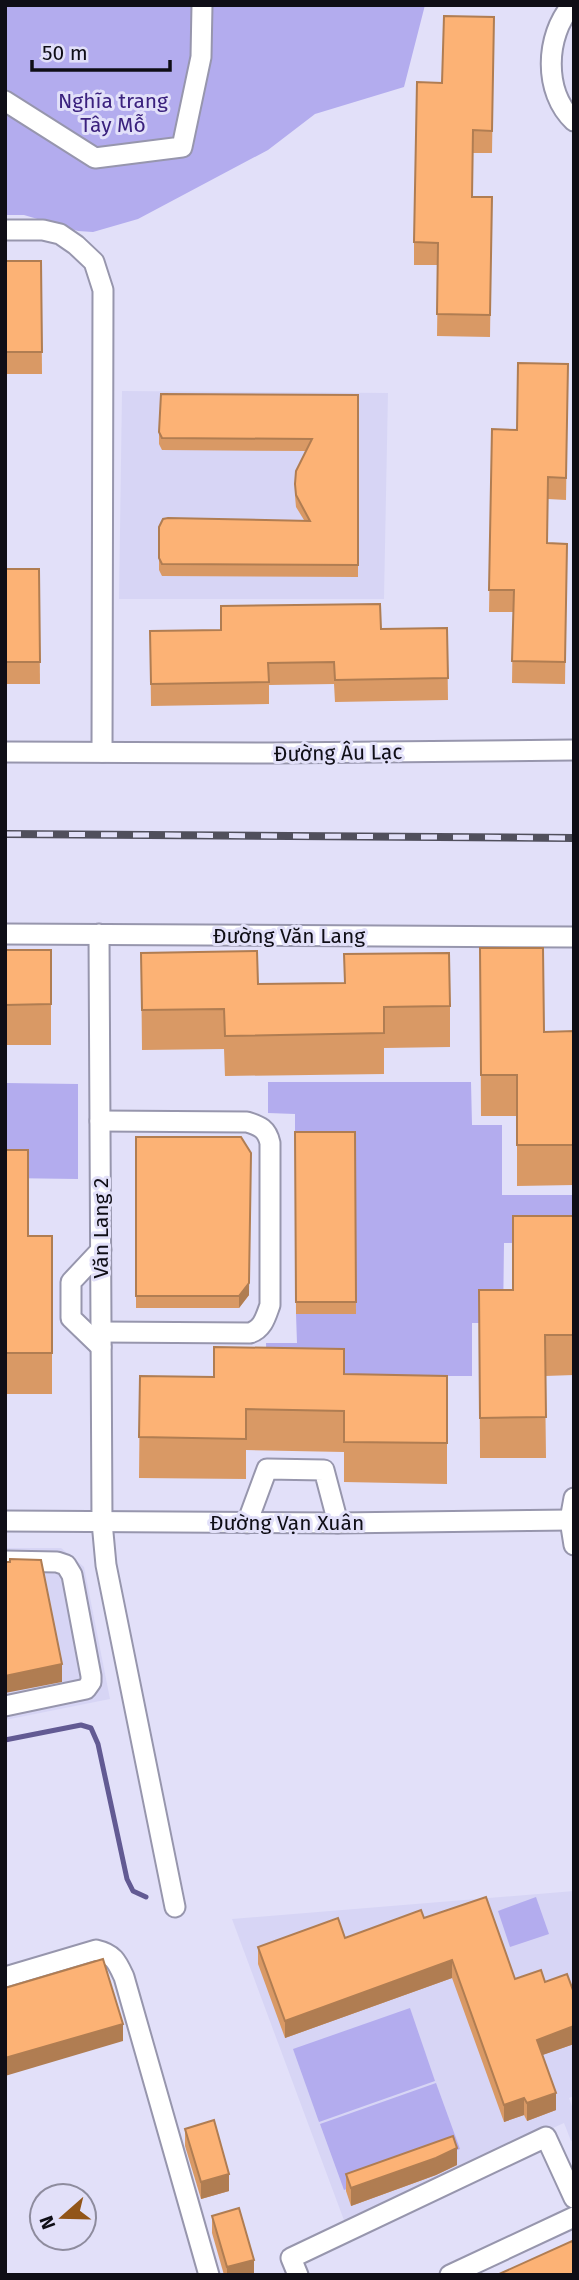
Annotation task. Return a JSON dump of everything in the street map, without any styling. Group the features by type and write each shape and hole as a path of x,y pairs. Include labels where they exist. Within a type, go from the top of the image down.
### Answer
{"street":[{"path":"5,101 95,158 182,147 201,57 202,5"},
{"path":"572,5 565,13 554,38 551,66 556,93 574,121"},
{"path":"5,230 43,230 60,234 94,262 103,290 102,752"},
{"name":"Đường Âu Lạc","path":"5,752 574,750"},
{"name":"Đường Văn Lang","path":"5,934 574,937"},
{"name":"Văn Lang 2","path":"99,934 102,1522 106,1565 175,1907"},
{"path":"100,1121 247,1122 263,1128 270,1143 270,1305 261,1326 250,1333 101,1340 71,1318 71,1282 101,1250"},
{"path":"247,1523 267,1469 324,1470 338,1523"},
{"path":"574,1498 570,1520 574,1545"},
{"name":"Đường Vạn Xuân","path":"5,1521 338,1523 570,1520"},
{"path":"5,1561 66,1564 72,1574 91,1682 86,1689 5,1706"},
{"path":"5,1977 96,1950 108,1953 117,1963 124,1977 209,2275"},
{"path":"298,2275 291,2258 546,2137 574,2198"},
{"path":"456,2273 574,2217"}],"shaded area":[{"path":"122,391 388,393 384,599 119,599"},
{"path":"5,1548 61,1548 84,1567 110,1699 5,1720"},
{"path":"574,1891 574,2096 569,2098 574,2112 574,2140 571,2141 564,2123 345,2223 232,1919"}],"green space":[{"name":"Nghĩa trang Tây Mỗ","path":"5,5 425,5 404,87 315,114 268,150 138,219 93,232 78,231 24,215 5,215"},
{"path":"268,1082 471,1082 472,1125 502,1125 502,1195 574,1195 574,1242 504,1243 503,1323 472,1323 472,1376 267,1376 266,1343 297,1343 296,1314 356,1314 295,1144 295,1114 268,1113"},
{"path":"5,1083 78,1084 78,1179 5,1178"},
{"path":"536,1897 549,1934 510,1947 498,1911"},
{"path":"410,2008 435,2081 319,2122 293,2049"},
{"path":"436,2083 460,2149 344,2190 320,2124"}],"building":[{"path":"444,16 494,17 492,131 473,130 472,197 492,197 490,315 437,314 438,243 414,242 417,82 442,83"},
{"path":"5,261 41,261 42,352 5,352"},
{"path":"518,363 568,364 566,478 548,477 547,543 567,544 565,662 512,661 514,590 489,590 492,429 517,430"},
{"path":"161,394 358,395 358,565 162,564 159,558 159,527 163,519 310,521 296,495 295,484 296,471 312,439 162,438 159,432"},
{"path":"5,569 39,569 40,662 5,662"},
{"path":"380,604 381,629 447,628 448,678 335,680 334,662 268,663 269,682 151,684 150,631 221,630 221,606"},
{"path":"480,948 543,948 544,1032 574,1031 574,1145 517,1145 517,1075 481,1075"},
{"path":"5,950 51,950 51,1004 5,1005"},
{"path":"257,951 258,984 345,983 344,954 449,953 450,1006 384,1007 384,1033 225,1036 224,1009 142,1010 141,953"},
{"path":"295,1132 355,1132 356,1302 296,1302"},
{"path":"136,1137 241,1137 251,1153 249,1283 239,1296 136,1296"},
{"path":"5,1150 28,1150 28,1236 52,1236 52,1353 5,1353"},
{"path":"513,1216 574,1216 574,1335 545,1335 546,1417 480,1418 479,1290 513,1290"},
{"path":"214,1347 344,1349 344,1374 447,1376 447,1443 344,1442 344,1411 246,1409 246,1439 139,1437 140,1376 214,1377"},
{"path":"10,1559 41,1560 62,1664 5,1676 5,1562 10,1562"},
{"path":"486,1897 515,1979 541,1970 545,1982 567,1974 574,1993 574,2026 537,2040 556,2093 527,2103 524,2098 504,2105 452,1960 285,2021 258,1947 338,1918 345,1938 421,1910 424,1918"},
{"path":"103,1959 123,2024 5,2058 5,1988"},
{"path":"214,2120 229,2174 201,2182 185,2129"},
{"path":"453,2136 457,2148 351,2188 346,2174"},
{"path":"239,2208 254,2260 227,2267 212,2216"},
{"path":"572,2241 574,2275 497,2275"}],"waterway":[{"path":"5,1740 81,1725 91,1728 98,1744 127,1879 133,1891 146,1897"}],"railway":[{"path":"5,834 574,838"}]}
